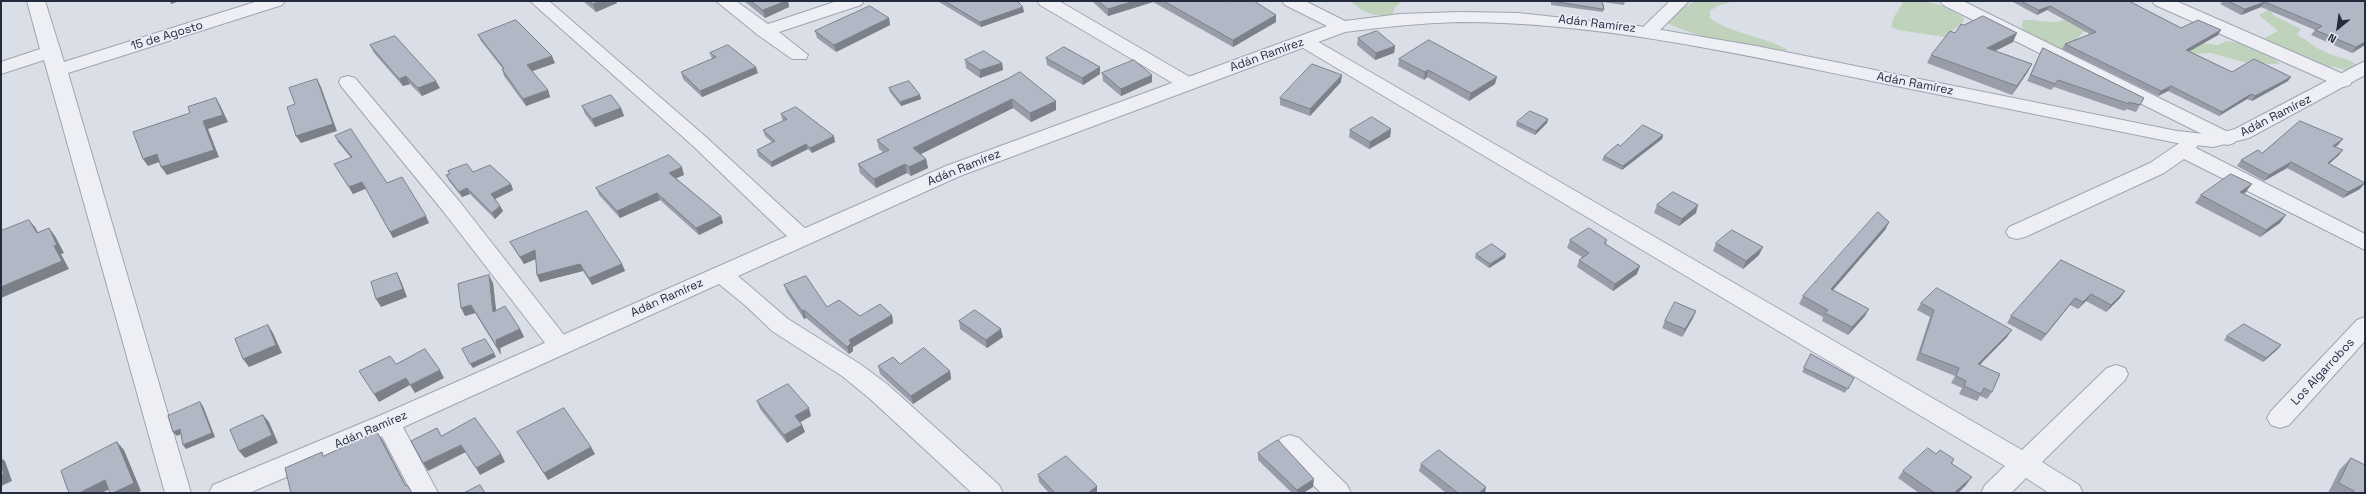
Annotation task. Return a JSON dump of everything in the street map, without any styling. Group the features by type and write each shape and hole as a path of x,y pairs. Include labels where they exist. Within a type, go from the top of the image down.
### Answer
{"street":[{"path":"36,1 178,493"},
{"name":"15 de Agosto","path":"1,68 54,61 276,1"},
{"path":"539,1 699,141 802,238"},
{"path":"725,1 764,32 799,55"},
{"path":"764,32 855,1"},
{"path":"1046,1 1188,84"},
{"path":"1291,1 1342,27"},
{"path":"1650,30 1680,1"},
{"path":"1949,1 2227,139"},
{"path":"2161,1 2343,81"},
{"name":"Adán Ramírez","path":"222,493 388,423 953,171 1342,27 1379,18 1420,13 1502,13 1650,30 2187,145 2227,139 2270,120 2343,81 2365,67"},
{"path":"1304,41 2024,464 2070,493"},
{"path":"348,82 451,206 560,346"},
{"path":"2017,232 2157,168 2187,145 2365,242"},
{"path":"721,274 754,300 780,325 850,370 878,391 990,493"},
{"name":"Los Algarrobos","path":"2280,418 2365,326"},
{"path":"1994,493 2116,374"},
{"path":"388,423 425,493"},
{"path":"1290,445 1338,493"}],"green space":[{"path":"1351,1 1402,1 1395,8 1392,15 1386,16 1365,12"},
{"path":"1695,1 1734,1 1717,6 1710,11 1710,18 1726,27 1768,41 1788,50 1759,50 1741,47 1689,32 1661,20"},
{"path":"1904,1 1929,2 1942,6 1964,18 1963,22 1945,37 1898,30 1891,27 1894,17"},
{"path":"2066,1 2099,33 2083,32 2066,52 2049,49 2025,35 2022,27 2023,20 2053,22 2064,20 2070,16"},
{"path":"2270,9 2273,15 2301,29 2297,35 2321,50 2356,64 2361,68 2353,72 2335,67 2320,67 2270,47 2263,39 2278,31 2259,15"},
{"path":"2226,41 2241,43 2255,48 2262,51 2280,64 2251,64 2211,53 2197,54 2181,51 2202,43 2218,45"}],"building":[{"path":"589,1 601,1 593,4"},
{"path":"751,1 786,1 763,10"},
{"path":"945,1 1017,1 1023,7 980,22"},
{"path":"1099,1 1134,1 1108,9"},
{"path":"1164,1 1254,1 1276,15 1233,40"},
{"path":"1552,1 1602,1 1604,9"},
{"path":"2021,1 2129,1 2181,28 2198,20 2221,30 2186,50 2232,72 2254,59 2291,77 2255,96 2251,94 2222,112 2171,86 2161,91 2065,44 2096,32 2050,6 2039,10"},
{"path":"2228,1 2365,1 2365,42 2356,47 2315,30 2322,26 2265,2 2245,9"},
{"path":"870,6 889,18 834,45 815,31"},
{"path":"1983,16 2017,33 1987,48 2032,64 2017,86 1931,55 1950,31 1955,33 1961,24 1964,25"},
{"path":"516,20 552,56 527,65 548,90 523,99 502,69 504,68 478,35"},
{"path":"1377,31 1395,46 1376,53 1358,38"},
{"path":"395,36 436,81 418,88 406,76 399,79 370,45"},
{"path":"1429,40 1497,77 1471,93 1428,70 1425,72 1399,59"},
{"path":"728,45 756,67 700,91 681,72 716,57 710,53"},
{"path":"1064,47 1100,67 1082,78 1046,58"},
{"path":"2043,48 2144,98 2140,105 2129,102 2129,104 2058,80 2055,84 2031,75"},
{"path":"984,51 1002,63 980,70 965,60"},
{"path":"1134,60 1152,75 1121,89 1102,73"},
{"path":"1312,64 1342,75 1310,109 1280,98"},
{"path":"1020,72 1056,101 1030,113 1012,99 913,148 926,159 909,167 905,164 874,179 858,164 889,150 877,140"},
{"path":"317,79 333,124 296,136 287,107 295,104 289,88"},
{"path":"909,81 920,95 900,102 889,88"},
{"path":"611,95 621,108 592,119 582,106"},
{"path":"216,98 223,115 203,121 214,150 161,167 157,154 143,159 133,132 190,113 188,107"},
{"path":"796,107 834,136 810,148 806,144 771,162 757,150 775,141 763,130 787,119 781,114"},
{"path":"1530,111 1548,119 1536,131 1517,122"},
{"path":"1372,117 1391,129 1370,142 1350,130"},
{"path":"2300,121 2343,139 2333,146 2343,150 2328,163 2365,183 2348,192 2291,162 2269,175 2241,160 2258,150 2262,153"},
{"path":"1643,125 1663,135 1623,166 1604,156 1618,144 1620,146"},
{"path":"351,129 387,183 402,177 426,216 390,232 362,182 349,187 334,164 352,157 335,136"},
{"path":"669,155 682,167 669,173 721,216 696,228 657,193 617,211 596,188"},
{"path":"467,164 473,172 490,165 511,184 491,194 500,206 492,213 467,188 459,192 446,175 450,174 448,171"},
{"path":"2231,174 2252,184 2240,192 2286,215 2266,230 2201,195"},
{"path":"1673,192 1698,205 1682,219 1657,205"},
{"path":"587,211 622,264 589,278 580,264 537,275 535,250 520,257 510,242"},
{"path":"1878,212 1889,222 1831,289 1869,309 1852,327 1825,313 1828,310 1803,296"},
{"path":"29,220 37,233 49,228 57,245 54,246 62,261 1,287 1,231"},
{"path":"1589,228 1607,240 1604,243 1640,266 1615,284 1579,260 1589,253 1570,240"},
{"path":"1732,230 1763,247 1746,261 1716,243"},
{"path":"1492,244 1506,254 1490,264 1476,254"},
{"path":"2061,260 2125,291 2111,305 2091,294 2083,302 2075,298 2046,334 2011,316"},
{"path":"397,273 403,289 376,299 371,282"},
{"path":"489,275 493,312 505,306 520,329 496,340 497,347 471,305 461,308 458,284"},
{"path":"806,276 827,307 839,300 860,316 880,304 892,315 849,340 851,343 847,347 804,310 802,311 784,285"},
{"path":"1937,288 2012,330 1978,364 2000,374 1992,392 1984,388 1981,394 1964,386 1966,381 1956,376 1959,368 1920,353 1934,310 1921,303"},
{"path":"1675,302 1696,311 1685,329 1665,321"},
{"path":"975,310 1001,329 986,340 959,321"},
{"path":"2244,324 2281,345 2266,358 2227,336"},
{"path":"268,325 276,345 243,359 235,339"},
{"path":"485,339 494,353 470,364 462,349"},
{"path":"924,348 950,371 911,396 878,366 893,357 900,364"},
{"path":"425,349 440,370 410,385 406,378 374,394 359,371 390,356 396,364"},
{"path":"1811,354 1854,378 1848,389 1804,368"},
{"path":"788,384 809,408 795,416 802,425 784,435 757,401"},
{"path":"200,402 212,433 183,445 180,429 173,432 168,416"},
{"path":"564,408 591,447 544,473 517,432"},
{"path":"263,415 272,435 239,451 230,430"},
{"path":"475,418 501,454 476,468 461,445 423,463 411,441 437,428 441,436"},
{"path":"377,432 405,485 408,486 412,493 291,493 285,468 322,452 323,456"},
{"path":"1278,440 1314,479 1297,490 1258,453"},
{"path":"117,442 134,483 110,493 105,480 79,493 69,493 61,471"},
{"path":"1928,448 1936,454 1940,450 1954,459 1951,463 1972,477 1954,493 1935,493 1903,471"},
{"path":"1439,450 1486,487 1479,493 1458,493 1421,464"},
{"path":"1066,456 1097,486 1088,493 1055,493 1038,475"},
{"path":"2351,458 2365,465 2365,493 2353,493 2354,491 2339,483"},
{"path":"1,465 4,474 1,475"},
{"path":"480,485 485,493 464,493"}]}
